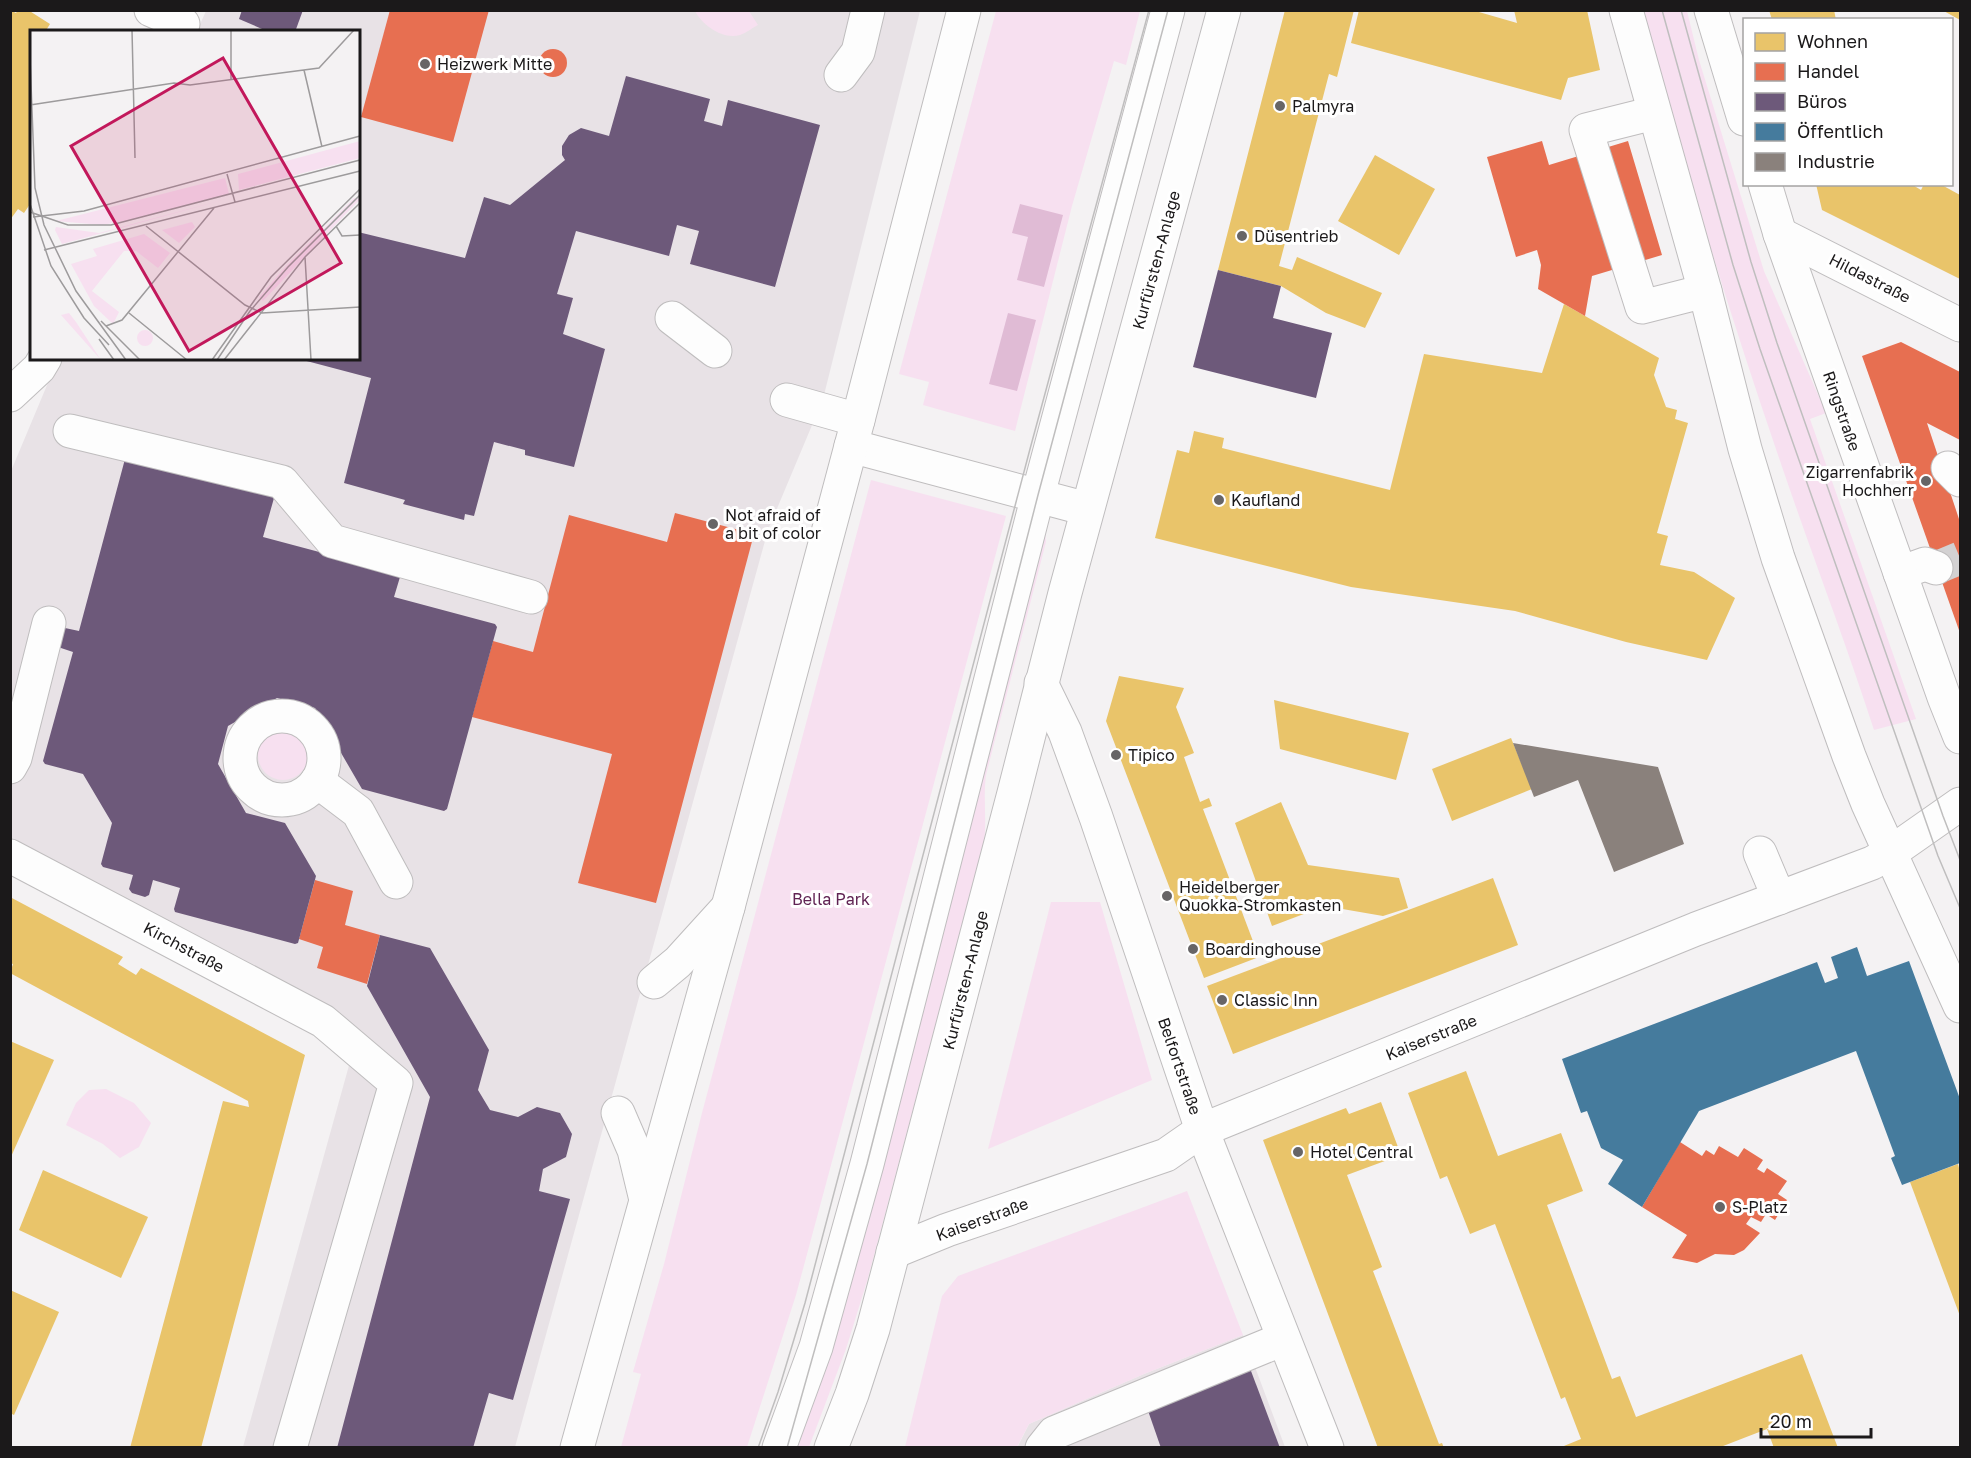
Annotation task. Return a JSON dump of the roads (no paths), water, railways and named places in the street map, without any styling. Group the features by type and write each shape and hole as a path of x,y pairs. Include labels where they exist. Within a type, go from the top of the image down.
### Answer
{"main road":[{"path":"151,10 184,22"},
{"path":"841,75 858,52 868,10"},
{"path":"577,1448 728,907 855,433 964,10"},
{"path":"779,1448 816,1347 861,1186 1038,495 1168,10"},
{"name":"Kurfürsten-Anlage","path":"831,1448 852,1394 873,1329 1087,508 1224,10"},
{"path":"1626,10 1706,291 1745,449 1771,536 1849,756 1890,853 1960,1006"},
{"path":"1711,10 1743,116"},
{"path":"1654,113 1586,130 1642,307 1706,291"},
{"name":"Ringstraße","path":"1765,186 1960,737"},
{"name":"Hildastraße","path":"1780,234 1960,325"},
{"path":"672,318 715,351"},
{"path":"10,395 39,368 44,360"},
{"path":"787,400 855,433 1038,495 1087,508"},
{"path":"70,431 282,482 332,542 531,597"},
{"path":"1050,454 1060,475 1087,508"},
{"path":"1900,573 1925,564 1936,568"},
{"path":"10,767 15,758 49,623"},
{"name":"Belfortstraße","path":"1041,683 1065,732 1096,817 1202,1130 1327,1448"},
{"path":"317,781 358,812 396,882"},
{"name":"Kaiserstraße","path":"893,1252 947,1230 1166,1155 1202,1130 1696,929 1872,863 1960,804"},
{"path":"1760,853 1779,898"},
{"name":"Kirchstraße","path":"10,856 323,1021 396,1083 290,1448"},
{"path":"654,982 678,962 728,907"},
{"path":"618,1113 634,1150 646,1200"},
{"path":"1042,1448 1054,1433 1283,1339"}],"tunnel":[{"path":"1936,568 1960,558"}],"tram line":[{"path":"758,1448 805,1303 1030,449 1149,10"},
{"path":"787,1448 867,1164 1038,495 1168,10"},
{"path":"1662,10 1733,265 1760,349 1938,856 1960,908"},
{"path":"1681,10 1751,262 1777,343 1960,860"}],"place":[{"name":"Heizwerk Mitte","path":"425,64"},
{"name":"Palmyra","path":"1280,106"},
{"name":"Düsentrieb","path":"1242,236"},
{"name":"Zigarrenfabrik Hochherr","path":"1926,481"},
{"name":"Kaufland","path":"1219,500"},
{"name":"Not afraid of a bit of color","path":"713,524"},
{"name":"Tipico","path":"1116,755"},
{"name":"Heidelberger Quokka-Stromkasten","path":"1167,896"},
{"name":"Boardinghouse","path":"1193,949"},
{"name":"Classic Inn","path":"1222,1000"},
{"name":"Hotel Central","path":"1298,1152"},
{"name":"S-Platz","path":"1720,1207"}],"park label":[{"name":"Bella Park","path":"831,899"}]}
